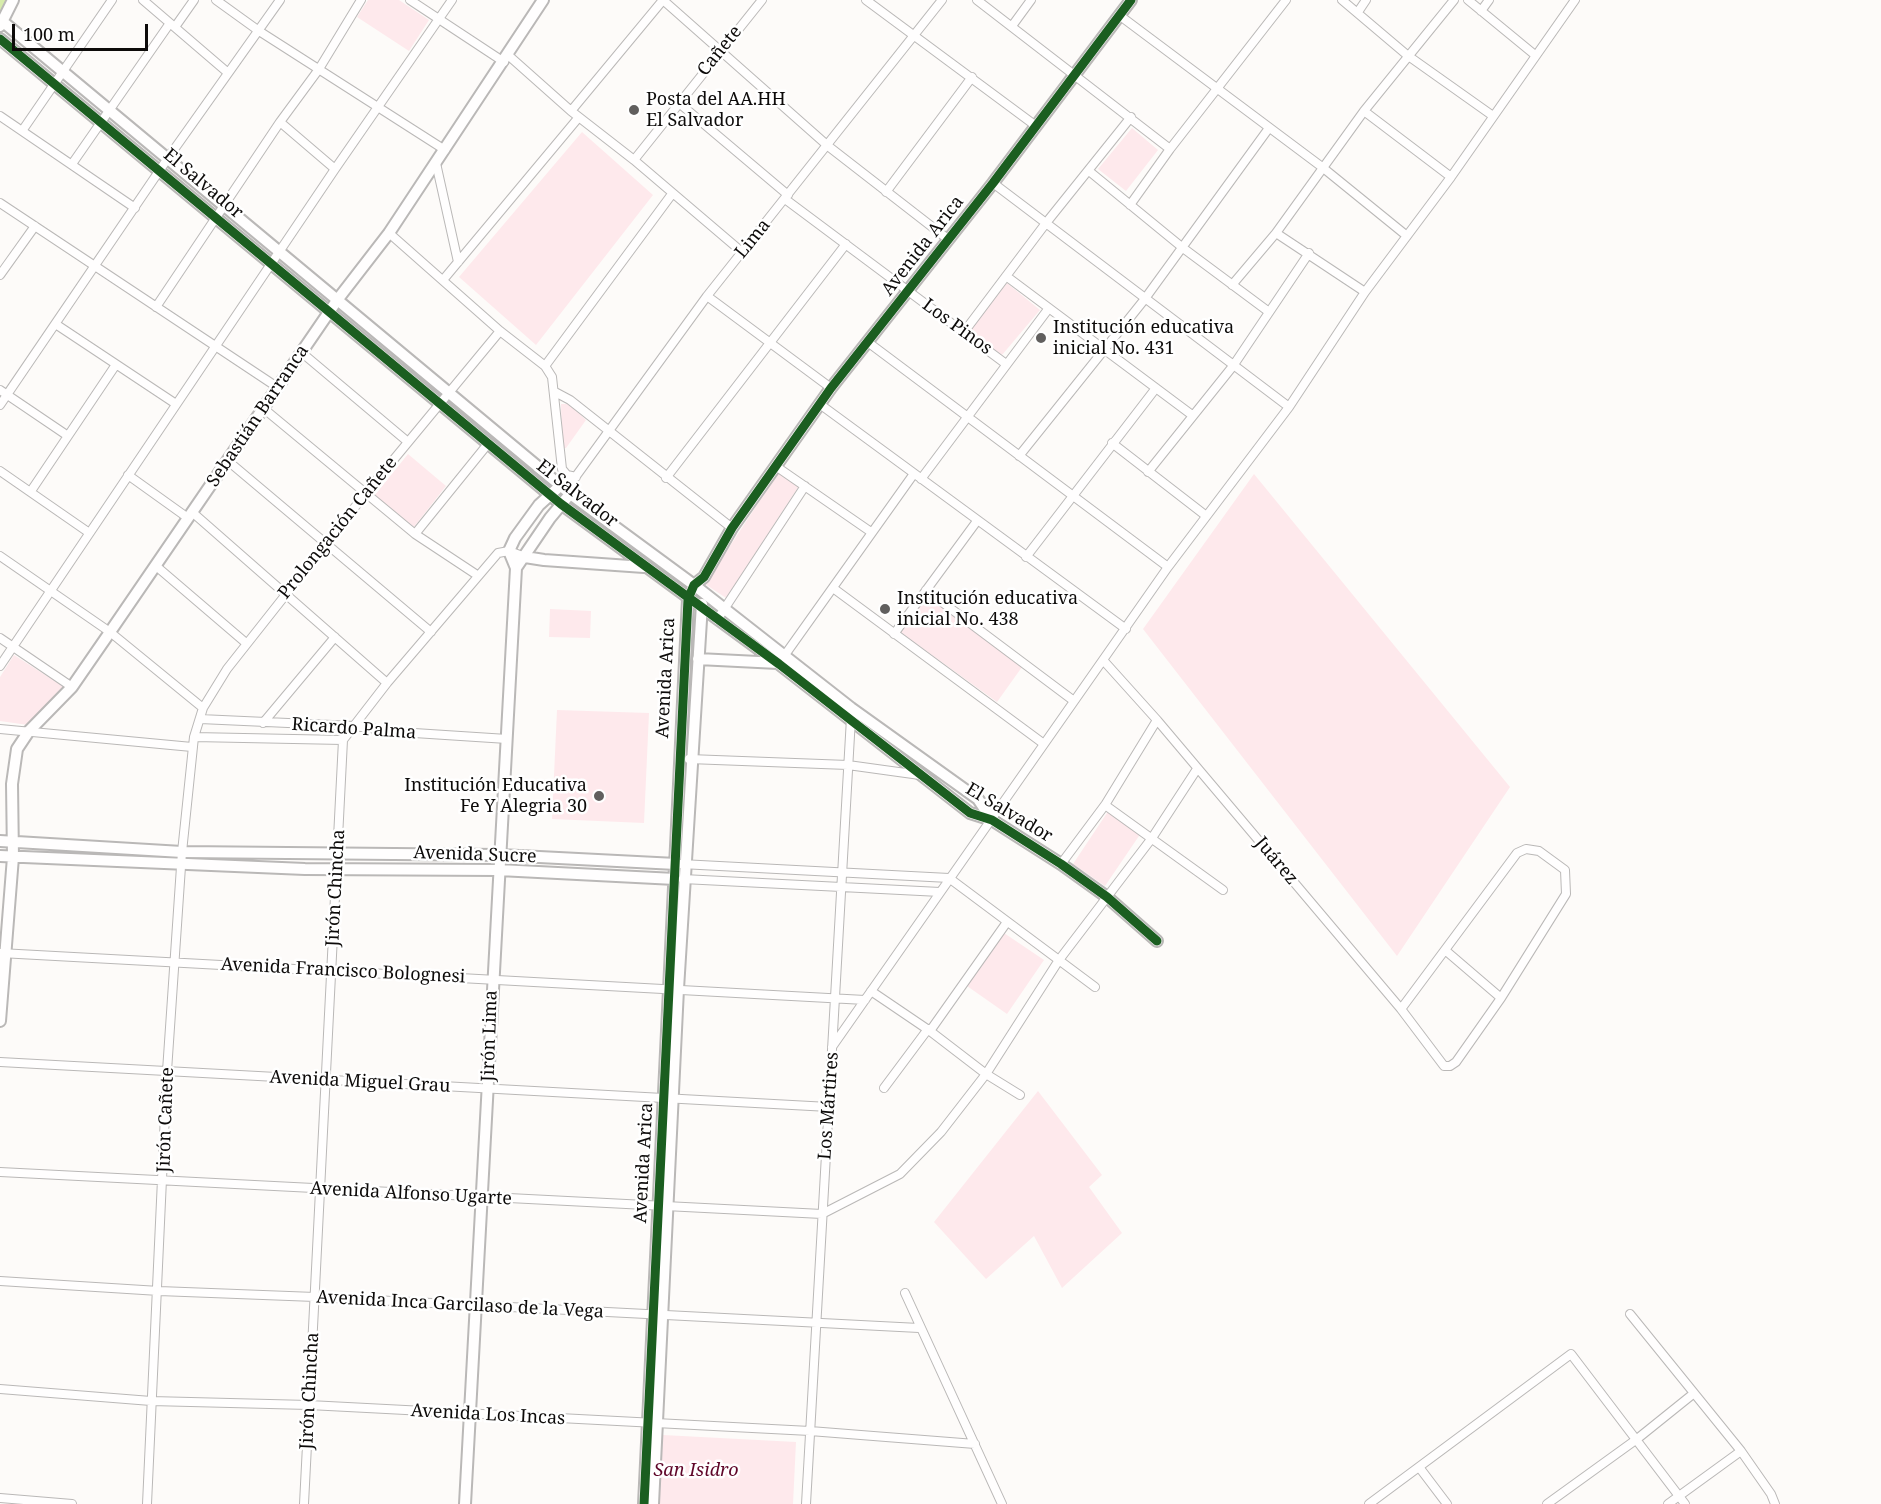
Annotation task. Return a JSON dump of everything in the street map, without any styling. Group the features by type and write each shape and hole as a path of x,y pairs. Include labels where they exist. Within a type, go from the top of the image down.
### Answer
{"street":[{"path":"1,23 13,0"},
{"path":"22,131 112,0"},
{"path":"143,0 227,72"},
{"path":"72,164 172,25 194,0"},
{"path":"216,0 259,31 380,106 445,150"},
{"path":"0,405 3,393 57,325 93,266 227,72 280,0"},
{"path":"156,307 218,219 280,122 319,69 361,0"},
{"path":"410,0 506,58 634,160 742,252"},
{"path":"0,666 88,532 452,0"},
{"name":"Sebastián Barranca","path":"0,1021 2,954 14,842 13,765 17,749 28,731 72,687 329,311 389,234 543,0"},
{"path":"571,111 663,0 719,52 828,146 949,240"},
{"name":"Cañete","path":"634,160 762,0"},
{"path":"866,0 1036,126"},
{"name":"Lima","path":"569,485 707,296 942,0"},
{"path":"977,0 1170,149"},
{"path":"1012,26 1031,0"},
{"name":"Avenida Arica","path":"680,864 679,759 688,599 694,585 704,577 732,528 831,388 949,240 1131,0"},
{"path":"1130,205 1170,149 1286,0"},
{"path":"1342,0 1407,55 1493,116"},
{"path":"1358,12 1366,0"},
{"path":"1232,285 1276,233 1322,167 1407,55 1427,35 1454,0"},
{"path":"1467,0 1535,55"},
{"path":"1481,11 1489,0"},
{"path":"832,1047 1168,567 1205,515 1289,407 1365,292 1451,177 1575,0"},
{"path":"1119,15 1322,167 1407,236"},
{"name":"El Salvador","path":"1,23 64,71 450,392 724,609 851,721 970,813 992,820 1061,864 1107,897 1158,941"},
{"name":"El Salvador","path":"0,39 561,504 717,620 782,660 978,799 992,820"},
{"path":"886,192 972,77"},
{"name":"Los Pinos","path":"679,103 786,197 1006,364"},
{"path":"1364,111 1451,177"},
{"path":"0,116 135,208"},
{"path":"443,280 579,117"},
{"path":"964,332 1046,223 1131,117"},
{"path":"280,122 335,169"},
{"path":"1019,456 1144,300 1269,128"},
{"path":"436,163 458,262"},
{"path":"1089,171 1183,248 1269,312"},
{"path":"993,183 1144,300 1289,407"},
{"path":"545,366 672,194"},
{"path":"0,203 277,387"},
{"path":"0,275 35,226"},
{"path":"1276,233 1365,292"},
{"path":"389,234 500,331 545,366 552,377 562,469 567,475 569,485 561,504 516,568"},
{"path":"666,478 846,244"},
{"path":"1148,472 1233,366 1309,253"},
{"path":"1006,276 1102,350 1192,415"},
{"path":"707,296 831,388"},
{"path":"698,659 782,660 871,532 967,416 1049,308"},
{"path":"57,325 115,366 176,404"},
{"name":"Prolongación Cañete","path":"194,737 203,708 246,643 500,331"},
{"path":"869,343 1168,567"},
{"path":"301,352 408,442"},
{"path":"32,491 115,366"},
{"path":"1026,557 1156,388"},
{"path":"555,392 570,400 732,528"},
{"path":"3,393 68,436"},
{"path":"821,405 1126,629"},
{"path":"263,408 415,534 477,575"},
{"path":"1112,444 1205,515"},
{"path":"415,534 487,445"},
{"path":"228,461 431,632"},
{"path":"777,467 871,532"},
{"path":"0,471 88,532"},
{"path":"128,475 190,515 387,683"},
{"path":"509,551 525,524 550,495 569,485"},
{"path":"717,620 805,486"},
{"path":"894,634 977,521"},
{"path":"344,740 387,683 498,553 509,551 544,561 644,567"},
{"name":"Jirón Lima","path":"465,1504 516,568 509,551"},
{"path":"0,556 110,632 203,708"},
{"path":"156,566 246,643"},
{"name":"Avenida Arica","path":"644,1504 652,1423 679,879 691,759 701,608 705,594 704,577"},
{"path":"833,588 1044,744"},
{"path":"926,590 1074,701"},
{"path":"263,723 335,637"},
{"path":"0,638 72,687"},
{"name":"Juárez","path":"1103,660 1157,720 1401,1009 1444,1066 1456,1062 1501,998"},
{"name":"Los Mártires","path":"806,1504 851,708"},
{"name":"Ricardo Palma","path":"200,719 354,726 399,732 507,740"},
{"path":"1061,864 1105,805 1157,720"},
{"path":"0,729 192,747"},
{"name":"Ricardo Palma","path":"194,737 344,740"},
{"name":"Jirón Cañete","path":"147,1504 174,963 182,852 194,737"},
{"name":"Jirón Chincha","path":"304,1504 344,740"},
{"path":"679,759 848,765 924,776"},
{"path":"822,1214 906,1170 941,1132 986,1074 1059,960 1152,838 1197,769"},
{"path":"1105,805 1223,890"},
{"name":"Avenida Sucre","path":"0,841 182,852 500,855 949,878"},
{"path":"1401,1009 1517,853 1526,849 1539,851 1565,870 1566,894 1501,998 1445,950"},
{"name":"Avenida Sucre","path":"0,856 337,870 500,870 939,892"},
{"path":"949,878 1095,987"},
{"path":"884,1088 1008,922"},
{"name":"Avenida Francisco Bolognesi","path":"2,954 492,978 865,1000"},
{"path":"871,991 929,1030 986,1074 1020,1095"},
{"name":"Avenida Miguel Grau","path":"0,1062 829,1107"},
{"name":"Avenida Alfonso Ugarte","path":"0,1172 663,1208 822,1214"},
{"name":"Avenida Inca Garcilaso de la Vega","path":"0,1281 159,1291 476,1304 657,1316 919,1328"},
{"path":"905,1293 919,1328 1002,1504"},
{"path":"1629,1314 1741,1451 1771,1494 1775,1504"},
{"path":"1369,1504 1570,1354 1685,1504"},
{"name":"Avenida Los Incas","path":"0,1389 151,1401 309,1405 810,1431 975,1444"},
{"path":"1547,1504 1693,1394"},
{"name":"Avenida Arica","path":"652,1423 653,1504"},
{"path":"1668,1504 1741,1451"},
{"path":"1419,1467 1447,1504"},
{"path":"0,1498 72,1504"}],"green space":[{"path":"368,0 399,0 429,20 409,51 357,17"},
{"path":"1132,128 1158,150 1126,191 1098,169"},
{"path":"582,132 653,195 536,345 459,277"},
{"path":"1007,283 1040,310 1002,355 969,332"},
{"path":"561,404 569,404 586,420 566,448 562,448"},
{"path":"408,454 446,486 414,527 375,495"},
{"path":"778,473 799,486 726,598 705,584"},
{"path":"1254,474 1510,787 1397,956 1143,629"},
{"path":"926,596 1022,667 997,702 900,632"},
{"path":"550,609 591,611 590,638 549,637"},
{"path":"14,655 64,687 42,714 28,725 0,721 0,677"},
{"path":"557,710 649,713 644,823 552,819"},
{"path":"1109,810 1141,833 1105,886 1073,864"},
{"path":"1004,933 1044,960 1007,1014 967,986"},
{"path":"1038,1091 1102,1175 1089,1187 1122,1233 1062,1288 1034,1236 986,1279 934,1222"},
{"name":"San Isidro","path":"663,1435 796,1442 793,1504 658,1504"}],"waterway":[{"path":"0,8 4,0"}],"cycle path":[{"path":"644,1504 688,599 694,585 704,577 732,528 831,388 993,183 1131,0"},
{"path":"0,39 561,504 779,664 970,813 992,820 1061,864 1107,897 1157,941"}],"place":[{"name":"Posta del AA.HH El Salvador","path":"634,110"},
{"name":"Institución educativa inicial No. 431","path":"1041,338"},
{"name":"Institución educativa inicial No. 438","path":"885,609"},
{"name":"Institución Educativa Fe Y Alegria 30","path":"599,796"}]}
